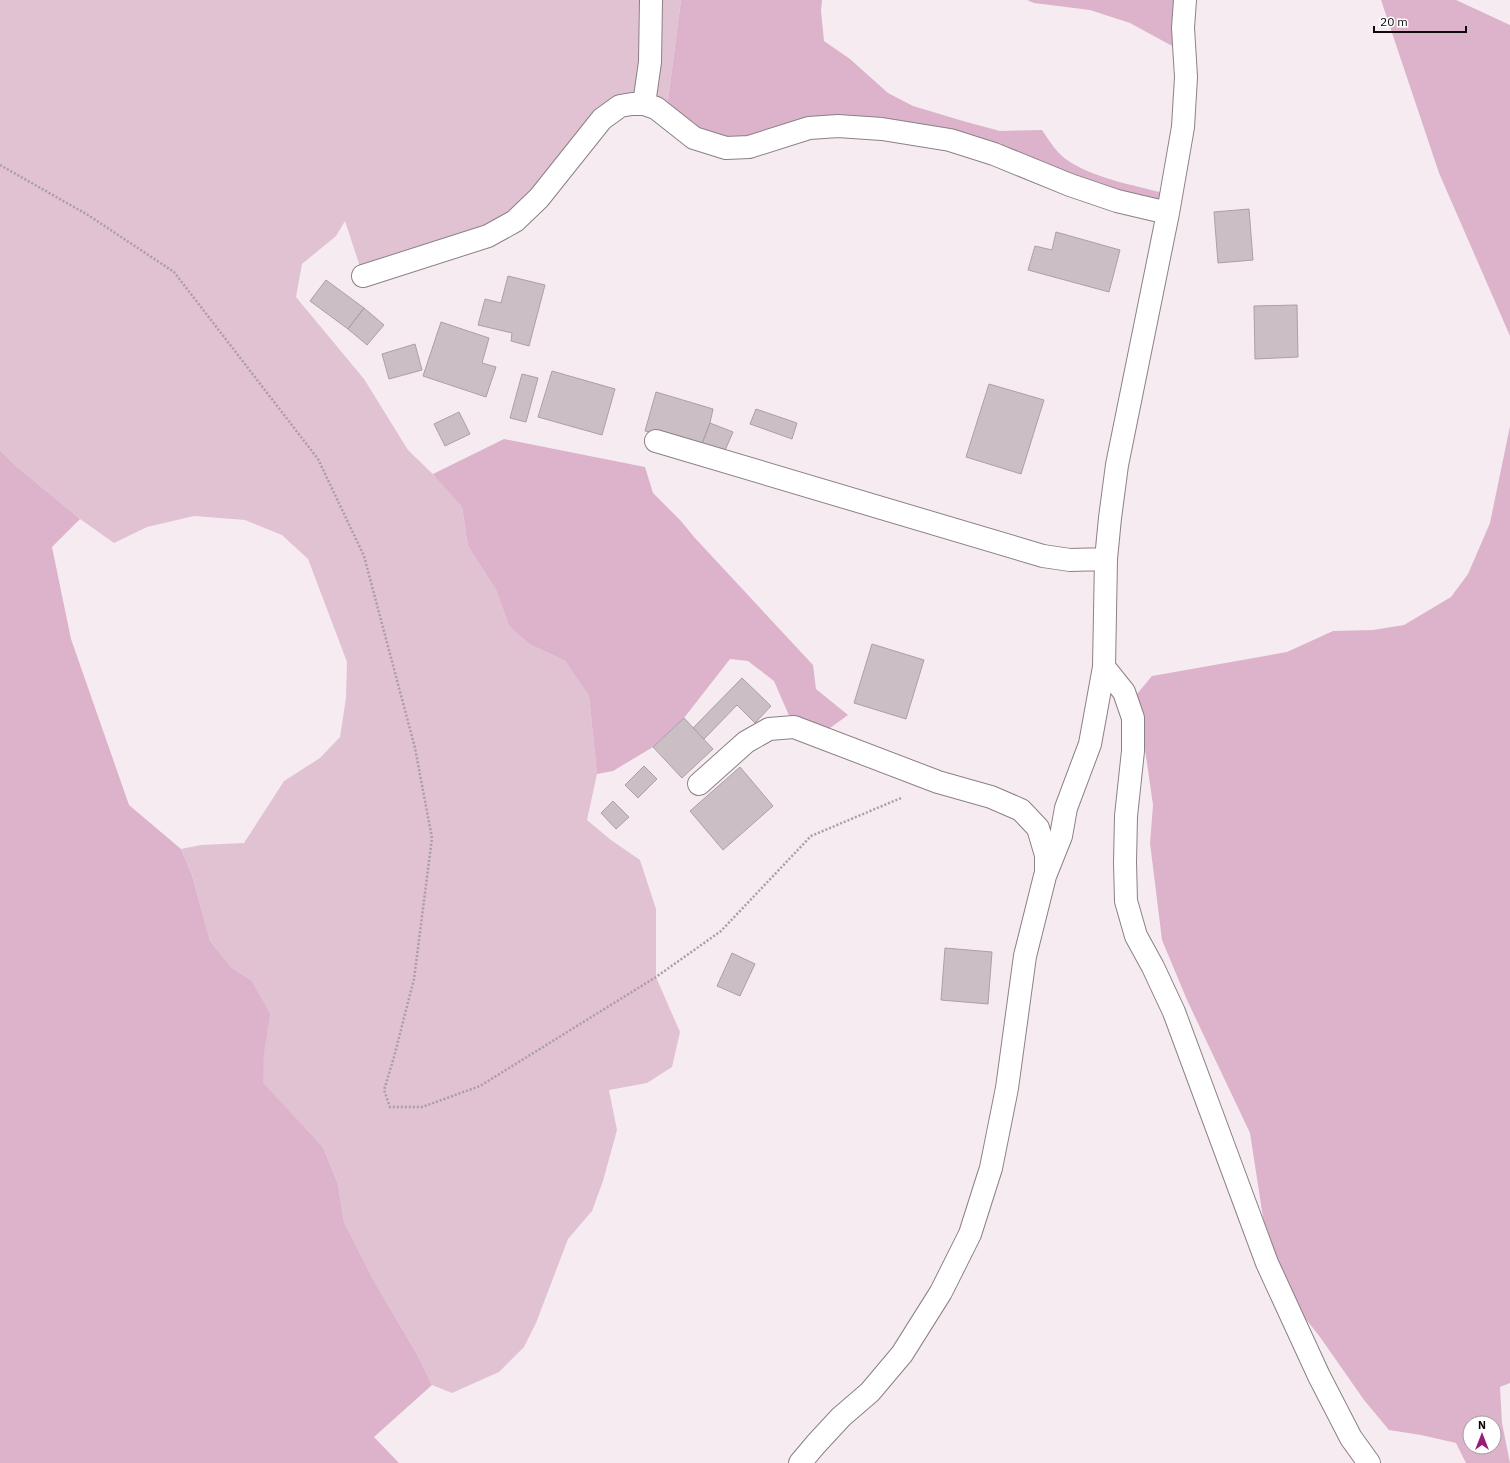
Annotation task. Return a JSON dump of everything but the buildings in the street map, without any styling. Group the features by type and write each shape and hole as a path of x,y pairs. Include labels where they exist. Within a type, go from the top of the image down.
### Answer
{"street":[{"path":"644,104 650,62 651,0"},
{"path":"800,1463 841,1417 870,1392 902,1354 940,1292 970,1234 991,1168 1007,1088 1025,956 1045,876 1061,836 1066,808 1090,744 1104,667 1106,559 1110,518 1118,465 1168,213 1183,127 1186,77 1183,28 1185,0"},
{"path":"363,276 488,236 515,221 539,198 602,119 620,106 632,104 644,104 656,108 694,138 726,148 749,147 809,128 838,126 882,129 950,140 994,154 1070,185 1117,201 1168,213"},
{"path":"656,441 1043,556 1070,560 1106,559"},
{"path":"1104,667 1124,692 1133,718 1133,751 1126,816 1125,862 1126,901 1136,936 1174,1012 1267,1263 1319,1376 1352,1438 1369,1463"},
{"path":"699,784 746,742 769,729 794,727 938,782 991,797 1021,810 1038,828 1046,855 1045,876"}],"path":[{"path":"0,165 88,214 174,272 318,459 364,556 415,748 432,838 414,979 384,1090 390,1108 422,1108 480,1086 656,977 721,931 811,836 938,782"}],"shaded area":[{"path":"0,0 681,0 666,115 632,104 515,221 363,276 345,221 336,236 302,264 296,297 364,379 408,450 441,482 462,507 468,546 496,590 509,626 529,644 565,661 589,696 597,774 587,820 611,840 640,860 656,909 656,977 680,1032 672,1067 647,1083 609,1090 617,1130 603,1181 592,1211 568,1239 536,1323 524,1347 499,1372 452,1393 432,1385 418,1356 374,1281 344,1222 338,1184 323,1147 262,1083 264,1053 251,980 232,968 210,941 192,875 181,849 201,845 244,843 284,781 320,758 340,737 346,698 347,662 308,559 282,535 245,520 194,516 147,527 114,543 80,519 16,466 0,450"},
{"path":"681,0 822,0 821,11 824,41 850,59 888,93 913,106 1000,131 1042,130 1054,148 1062,156 1081,168 1119,182 1171,195 1168,213 882,129 726,148 666,115"},
{"path":"1027,0 1185,0 1185,53 1130,23 1090,10 1034,3"},
{"path":"1381,0 1456,0 1510,25 1510,336 1439,173"},
{"path":"1510,426 1510,1383 1500,1387 1502,1415 1462,1415 1462,1455 1456,1443 1389,1430 1364,1400 1320,1337 1286,1294 1268,1250 1250,1133 1187,1000 1162,940 1150,843 1153,805 1137,694 1152,676 1287,652 1333,631 1373,630 1404,625 1451,597 1468,574 1490,523"},
{"path":"504,439 645,467 653,493 681,521 694,537 813,665 816,689 848,715 819,736 794,727 774,681 748,661 730,659 684,718 653,747 613,771 597,774 589,696 565,661 529,644 509,626 496,590 468,546 462,507 433,474"},
{"path":"0,450 16,466 80,519 52,547 71,639 129,805 181,849 192,875 210,941 232,968 251,980 270,1014 264,1053 263,1083 323,1147 338,1184 344,1222 374,1281 418,1356 432,1385 374,1437 399,1463 0,1463"},
{"path":"1502,1423 1510,1463 1466,1463 1462,1455 1502,1455"}]}
